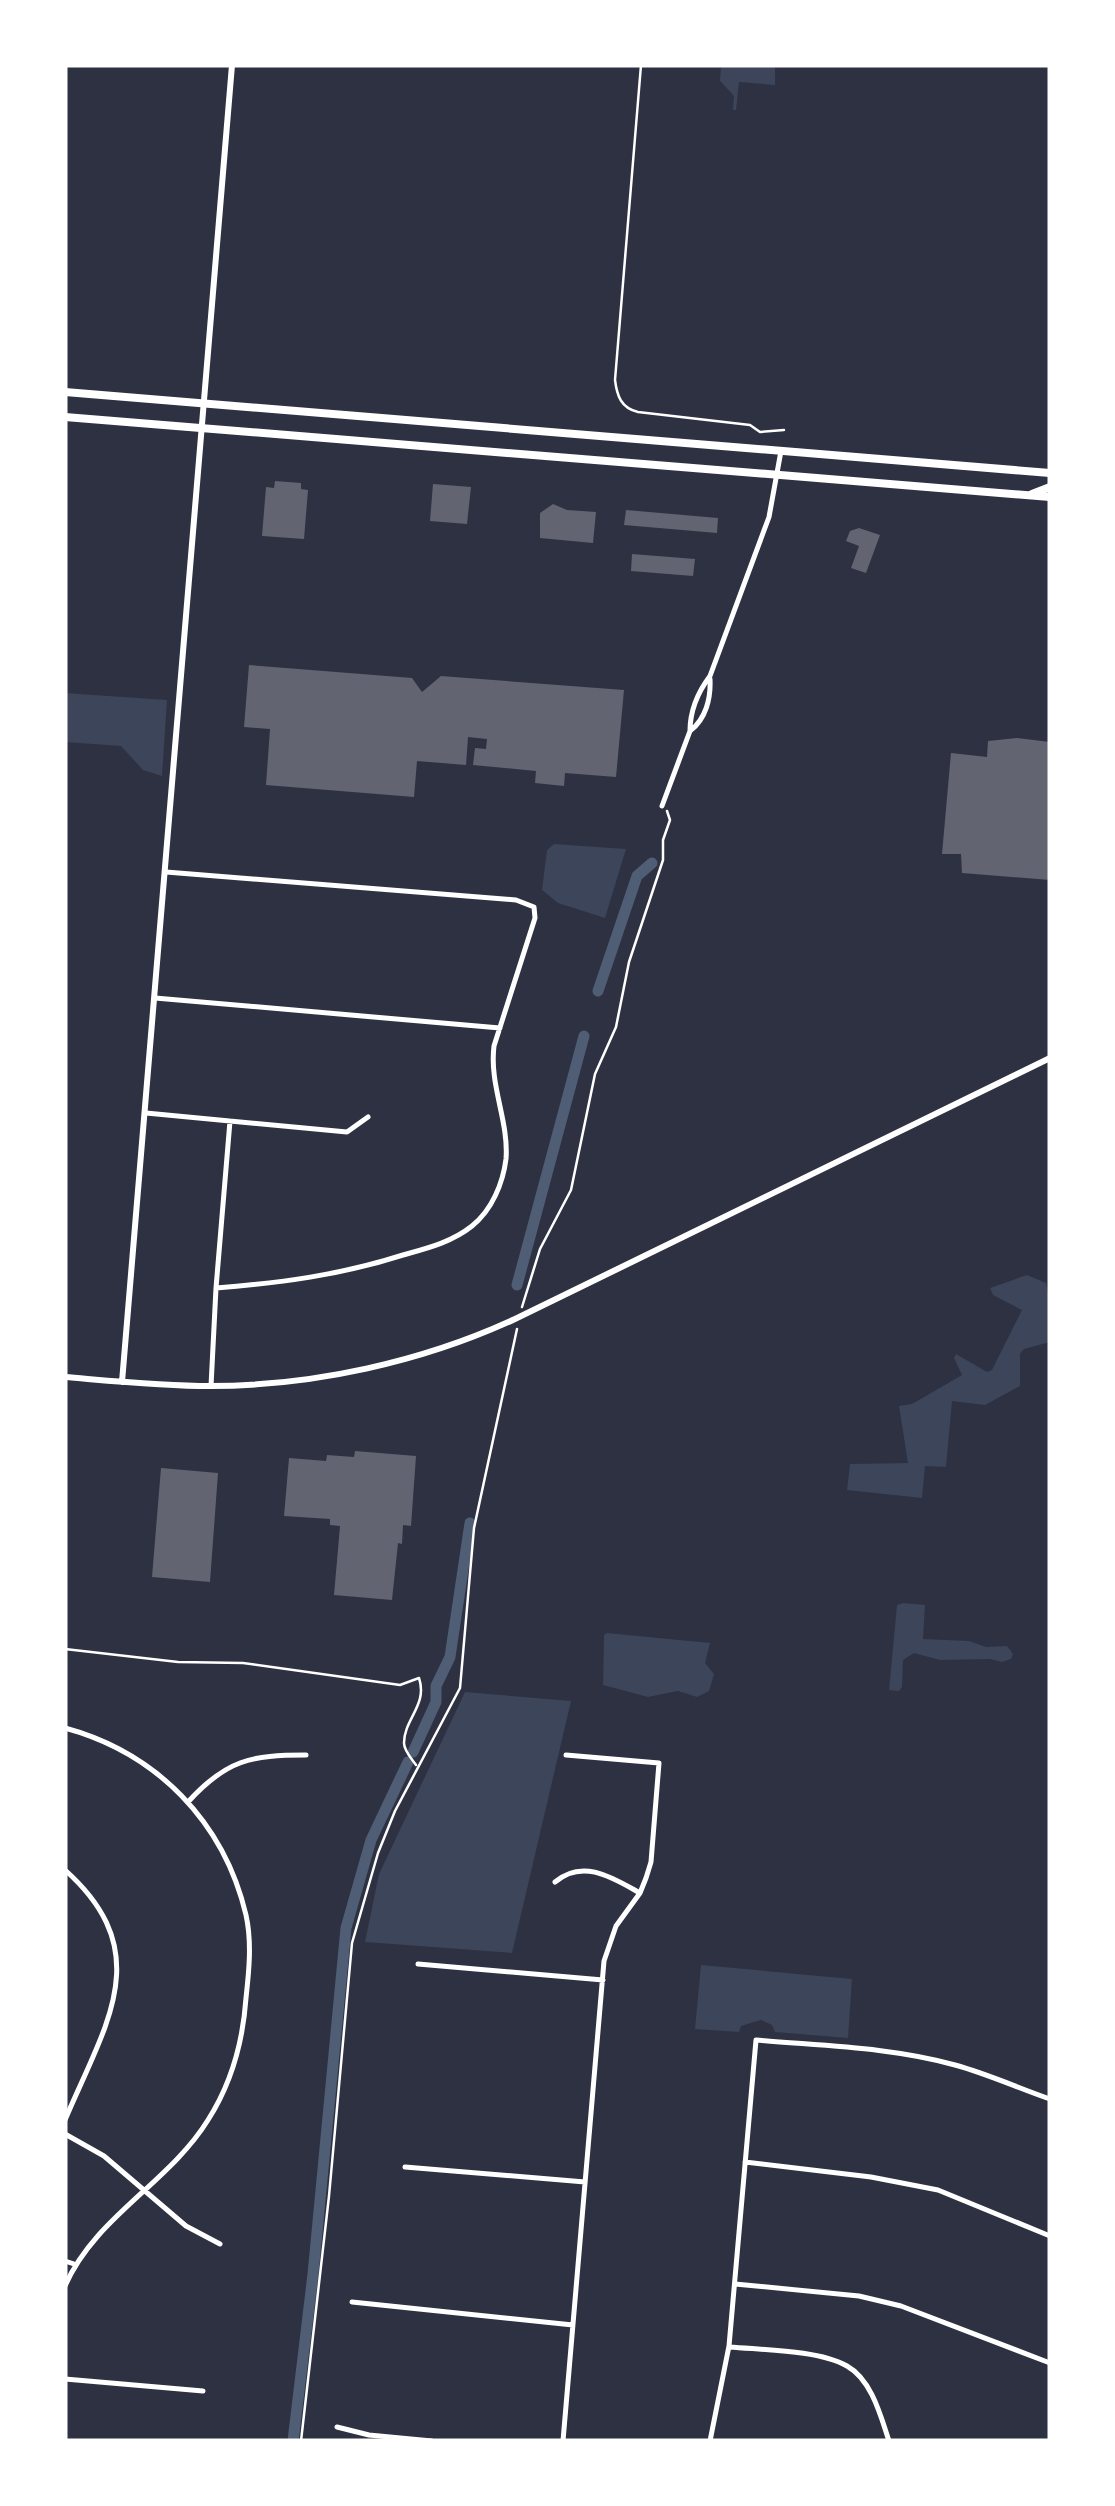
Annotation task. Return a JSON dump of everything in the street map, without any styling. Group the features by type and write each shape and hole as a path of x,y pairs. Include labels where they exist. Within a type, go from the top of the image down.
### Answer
{"main road":[{"path":"65,392 1050,473"},
{"path":"65,417 1050,498"},
{"path":"1028,496 1050,487"}],"street":[{"path":"122,1382 232,65"},
{"path":"662,806 690,731 690,718 700,690 710,676 770,517 781,452"},
{"path":"690,731 699,724 705,709 710,676"},
{"path":"166,872 516,900 534,907 533,926 491,1066 506,1156 501,1184 476,1224 449,1241 362,1268 297,1281 216,1288"},
{"path":"155,998 500,1028"},
{"path":"65,1377 211,1386 281,1382 357,1370 433,1350 515,1319 1050,1058"},
{"path":"146,1114 347,1132 368,1117"},
{"path":"211,1386 230,1121"},
{"path":"65,1728 126,1752 164,1776 213,1832 246,1917 250,1963 244,2029 228,2082 207,2122 175,2161 74,2264 65,2286"},
{"path":"188,1802 210,1778 252,1757 306,1756"},
{"path":"563,2441 604,1961 616,1926 640,1894 651,1862 660,1763 566,1756"},
{"path":"65,1870 86,1889 108,1921 118,1952 118,1986 65,2120"},
{"path":"555,1882 566,1872 589,1870 608,1875 640,1894"},
{"path":"418,1964 603,1980"},
{"path":"710,2441 729,2346 756,2040 877,2049 916,2056 992,2077 1050,2099"},
{"path":"65,2134 104,2156 186,2226 220,2244"},
{"path":"745,2162 870,2177 938,2190 1050,2236"},
{"path":"405,2167 585,2182"},
{"path":"65,2261 74,2264"},
{"path":"734,2284 858,2296 901,2306 1050,2363"},
{"path":"352,2302 573,2324"},
{"path":"729,2346 822,2357 850,2367 873,2398 889,2441"},
{"path":"65,2380 203,2392"},
{"path":"337,2427 369,2436 432,2441"}],"path":[{"path":"641,65 616,380 619,397 626,408 638,412 750,425 760,432 784,430"},
{"path":"526,1290 540,1249 571,1190 594,1074 616,1026 629,962 663,860 663,840 670,820"},
{"path":"301,2441 352,1943 378,1854 416,1766 460,1688 474,1528 512,1352"},
{"path":"65,1648 160,1661 328,1672 400,1684 419,1678 420,1705 404,1741 404,1748 416,1766"}],"shaded area":[{"path":"721,65 775,65 775,85 739,82 733,110 734,96 720,81"},
{"path":"65,693 167,700 162,776 143,770 121,746 65,742"},
{"path":"554,844 626,849 605,918 558,903 542,890 547,850"},
{"path":"1027,1275 1046,1283 1050,1342 1024,1349 1020,1354 1020,1386 985,1405 952,1401 946,1467 925,1466 922,1498 847,1490 850,1464 908,1463 899,1406 912,1404 962,1375 954,1358 956,1354 987,1372 992,1370 1022,1310 993,1295 990,1288"},
{"path":"897,1605 925,1605 923,1639 1007,1646 1013,1654 1011,1659 940,1660 914,1653 903,1660 902,1687 899,1691 889,1690"},
{"path":"607,1633 710,1643 705,1663 714,1674 709,1691 697,1697 678,1691 648,1697 603,1685"},
{"path":"465,1692 571,1701 512,1953 365,1942 379,1874"},
{"path":"701,1965 852,1979 848,2038 775,2032 772,2025 761,2020 741,2026 739,2032 695,2029"}],"building":[{"path":"275,481 301,483 301,489 308,490 304,539 262,536 266,487 274,488"},
{"path":"433,484 471,487 467,524 430,521"},
{"path":"553,504 567,510 596,512 593,543 540,538 540,513"},
{"path":"626,510 718,518 717,533 624,525"},
{"path":"859,528 880,535 866,573 851,568 859,546 846,541 850,531"},
{"path":"632,554 695,559 693,576 631,571"},
{"path":"249,665 412,678 422,692 441,676 624,690 616,777 565,773 564,786 535,783 536,771 473,765 475,748 486,749 487,739 468,737 466,765 417,761 414,797 266,785 270,729 244,727"},
{"path":"1017,738 1050,742 1050,880 962,873 961,854 942,854 951,753 987,757 988,741"},
{"path":"355,1451 416,1456 411,1526 403,1525 402,1544 398,1543 392,1600 334,1595 340,1526 330,1525 330,1519 284,1516 289,1458 326,1461 327,1455 354,1457"},
{"path":"161,1468 218,1473 210,1582 152,1577"}],"waterway":[{"path":"598,991 637,876 652,863"},
{"path":"517,1285 584,1036"},
{"path":"413,1752 436,1702 436,1686 450,1657 470,1523"},
{"path":"293,2441 346,1928 371,1840 408,1762"}]}
